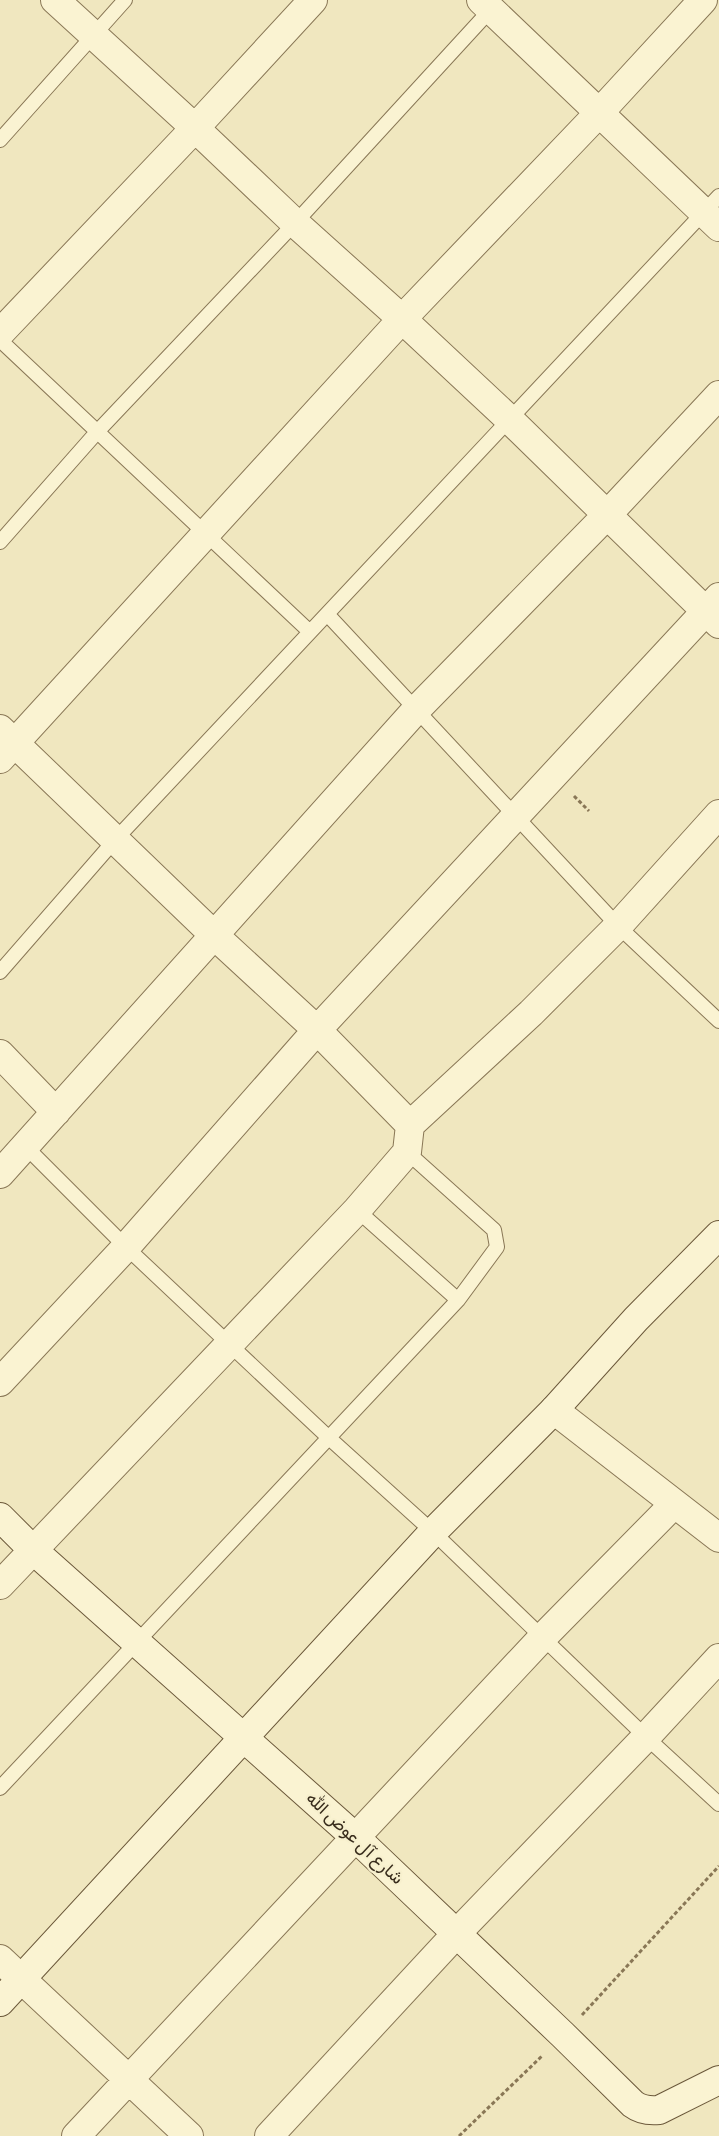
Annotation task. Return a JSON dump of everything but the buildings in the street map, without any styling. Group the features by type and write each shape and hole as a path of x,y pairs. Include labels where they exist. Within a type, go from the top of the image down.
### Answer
{"street":[{"path":"0,1382 126,1247 317,1030 715,610 606,515 509,419 55,0"},
{"path":"0,333 195,128 312,0"},
{"path":"410,1125 317,1030 115,840 5,744 206,532 402,319 599,113 703,0"},
{"path":"491,3 599,113 714,212"},
{"path":"0,1174 415,712 606,515 719,395"},
{"path":"0,1586 357,1210 407,1152 410,1125 531,1013 618,926 719,814"},
{"path":"0,1054 56,1112"},
{"path":"0,2002 433,1532 554,1410 636,1319 719,1235"},
{"path":"554,1410 719,1538"},
{"path":"76,2136 543,1636 674,1504"},
{"name":"شارع آل عوض الله","path":"0,1517 33,1550 356,1837 619,2091 640,2109 660,2110 719,2080"},
{"path":"269,2136 457,1933 646,1738 719,1658"},
{"path":"0,1959 189,2136"}],"lane":[{"path":"0,140 93,34 126,0"},
{"path":"0,542 97,432 295,223 491,3"},
{"path":"0,972 115,840 509,419 714,212"},
{"path":"0,340 310,632"},
{"path":"327,614 415,712 618,926 719,1021"},
{"path":"25,1146 126,1247 433,1532 543,1636 646,1738 719,1804"},
{"path":"0,1788 138,1643 328,1436 458,1300 497,1247 494,1230 407,1152"},
{"path":"357,1210 458,1300"}],"path":[{"path":"459,2136 563,2035 719,1866"}]}
